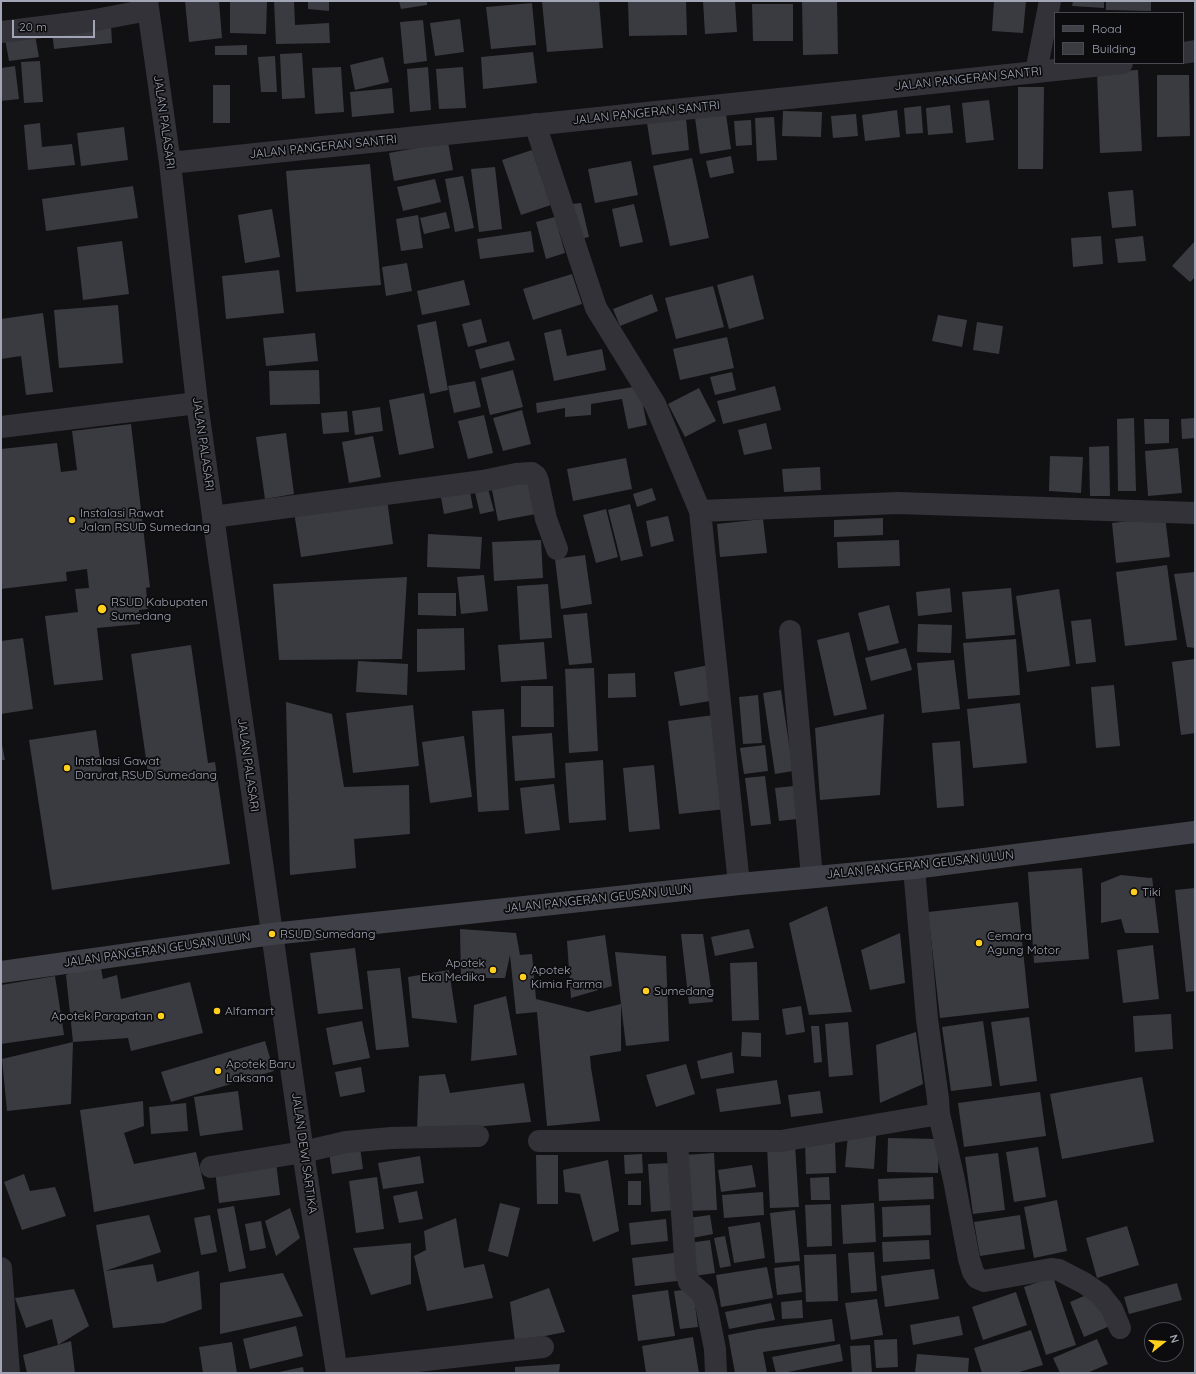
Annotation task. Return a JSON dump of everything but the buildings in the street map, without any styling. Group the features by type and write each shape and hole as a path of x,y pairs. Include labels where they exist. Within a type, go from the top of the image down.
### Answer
{"main road":[{"name":"JALAN PANGERAN GEUSAN ULUN","path":"1,972 272,934 739,884 914,868 1195,832"}],"street":[{"path":"1036,72 1050,1"},
{"path":"1,32 90,21 148,6"},
{"name":"JALAN PALASARI","path":"148,6 170,163 197,404 272,934"},
{"path":"1184,53 1195,51"},
{"name":"JALAN PANGERAN SANTRI","path":"170,163 1112,64"},
{"path":"535,124 596,308 655,404 700,511 739,884"},
{"path":"1,427 197,404"},
{"path":"213,518 516,474 532,473 536,476 538,481 546,519 557,549"},
{"path":"700,511 898,504 1195,513"},
{"path":"790,631 812,877"},
{"path":"914,868 927,1019 939,1114 973,1272 978,1278 984,1281 1051,1269 1059,1270 1084,1283 1100,1294 1112,1309 1120,1328"},
{"name":"JALAN DEWI SARTIKA","path":"272,934 303,1152 337,1372"},
{"path":"539,1141 781,1141 939,1114"},
{"path":"211,1167 303,1152 346,1142 391,1138 478,1136"},
{"path":"677,1141 686,1272 689,1282 703,1294 715,1349 716,1373"},
{"path":"1,1268 9,1373"},
{"path":"337,1372 543,1347"}],"place":[{"name":"Instalasi Rawat Jalan RSUD Sumedang","path":"72,520"},
{"name":"RSUD Kabupaten Sumedang","path":"102,609"},
{"name":"Instalasi Gawat Darurat RSUD Sumedang","path":"67,768"},
{"name":"Tiki","path":"1134,892"},
{"name":"RSUD Sumedang","path":"272,934"},
{"name":"Cemara Agung Motor","path":"979,943"},
{"name":"Apotek Eka Medika","path":"493,970"},
{"name":"Apotek Kimia Farma","path":"523,977"},
{"name":"Sumedang","path":"646,991"},
{"name":"Alfamart","path":"217,1011"},
{"name":"Apotek Parapatan","path":"161,1016"},
{"name":"Apotek Baru Laksana","path":"218,1071"}]}
